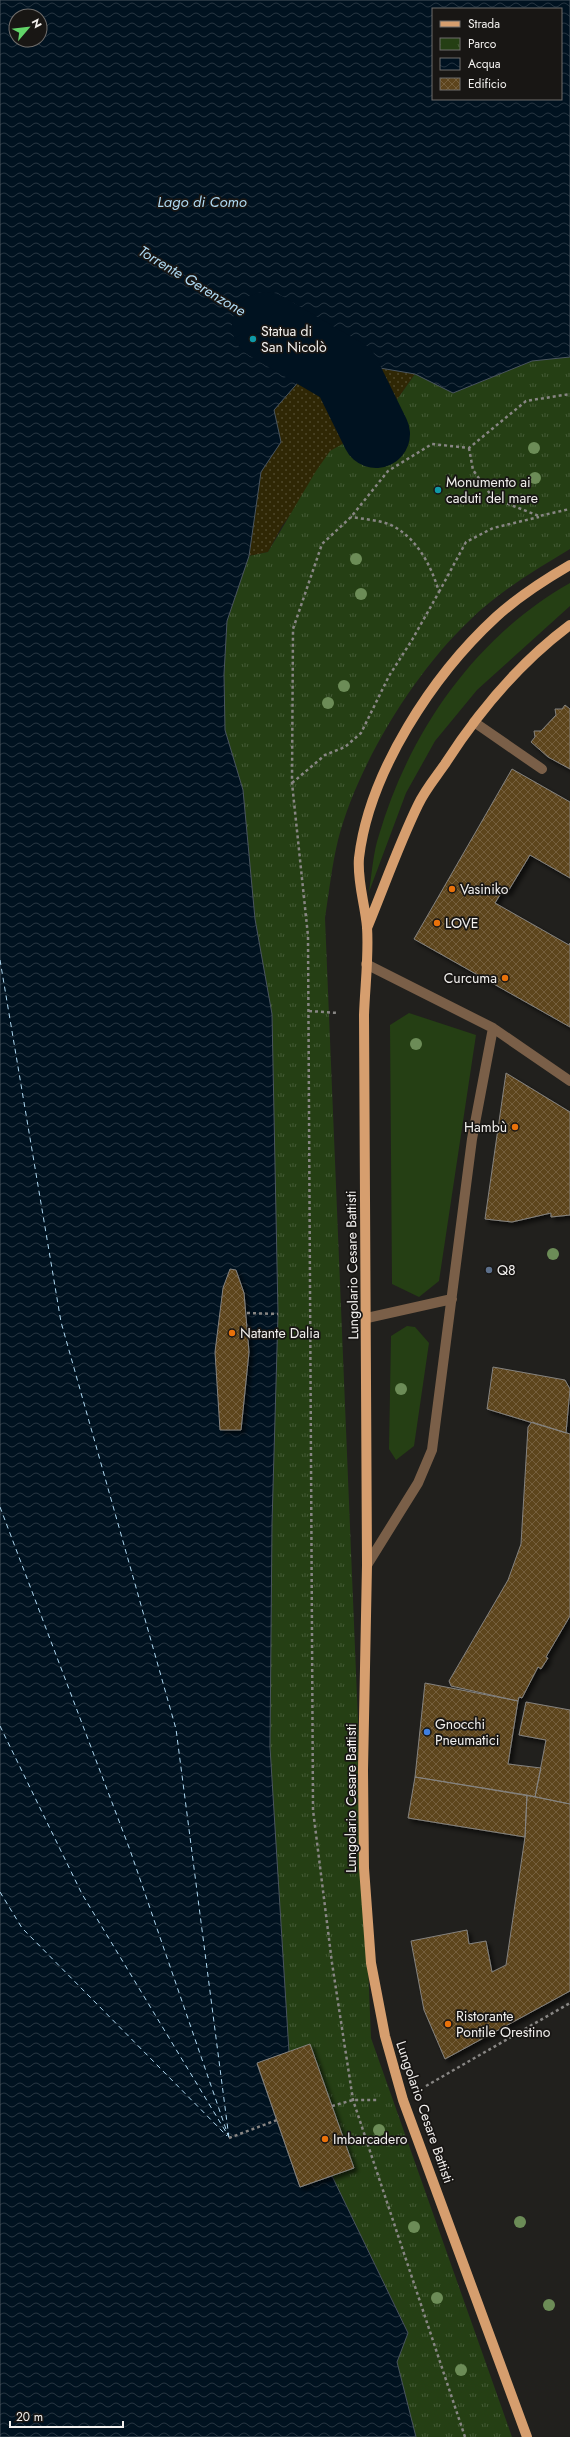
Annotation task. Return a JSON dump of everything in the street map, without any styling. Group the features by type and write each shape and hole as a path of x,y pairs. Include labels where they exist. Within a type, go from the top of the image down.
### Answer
{"main road":[{"path":"367,928 359,872 362,845 373,802 400,738 426,700 482,631 516,601 570,564"},
{"path":"367,928 418,804 474,722 518,670 550,640 570,625"},
{"name":"Lungolario Cesare Battisti","path":"367,928 364,1157 367,1318 367,1566 363,1770 364,1868 370,1964 385,2036 403,2100 527,2437"}],"street":[{"path":"474,722 542,769"},
{"path":"366,964 493,1028 570,1081"},
{"path":"367,1566 418,1483 432,1450 472,1139 493,1028"},
{"path":"367,1318 452,1299"}],"path":[{"path":"469,448 473,470 493,498 539,516"},
{"path":"292,783 325,755 345,748 360,733 389,676 412,640 466,542 494,528 570,509"},
{"path":"350,517 390,525 408,536 431,567 439,592"},
{"path":"247,1313 278,1314"},
{"path":"332,2106 353,2100 403,2100 570,2003"},
{"path":"229,2138 277,2120"}],"green space":[{"path":"570,357 570,549 517,582 480,610 448,643 408,694 373,752 347,812 336,849 325,918 371,2038 512,2437 416,2437 397,2362 408,2332 332,2176 300,2187 257,2063 289,2052 270,1747 272,1523 278,1314 272,1014 255,919 243,790 225,730 224,674 227,621 249,556 268,552 316,471 330,451 346,442 362,447 376,434 387,414 415,374 453,393 532,361"},
{"path":"570,583 570,606 477,690 435,741 406,793 369,892 377,842 392,797 408,760 428,724 450,690 476,659 505,630 536,605"},
{"path":"409,1013 476,1035 439,1281 419,1297 392,1284 390,1025"},
{"path":"407,1326 415,1327 429,1343 414,1446 396,1460 389,1449 391,1336"}],"sand":[{"path":"379,368 415,374 387,414 376,434 362,447 346,442 282,526 268,552 249,556 261,472 281,442 274,410 301,379 315,374 346,373"}],"water":[{"name":"Lago di Como","path":"0,0 570,0 570,357 532,361 453,393 415,374 380,368 346,373 315,374 301,379 274,410 281,442 261,472 249,556 227,621 224,674 225,730 243,790 255,919 272,1014 278,1314 272,1523 270,1747 289,2052 257,2064 300,2187 332,2176 408,2333 397,2362 416,2437 0,2437"}],"building":[{"path":"565,705 570,709 570,769 548,757 531,742 535,737 534,731 541,731 556,715 555,709 562,709"},
{"path":"512,769 570,802 570,878 530,855 507,893 503,890 495,903 569,945 570,943 570,1027 414,939"},
{"path":"506,1073 570,1112 570,1215 551,1217 551,1213 512,1222 485,1219"},
{"name":"Natante Dalia","path":"230,1269 236,1270 244,1293 249,1352 241,1430 220,1430 215,1352 223,1288"},
{"path":"493,1367 565,1380 570,1389 566,1433 487,1409"},
{"path":"532,1422 570,1434 570,1616 546,1657 548,1658 541,1669 538,1667 522,1698 519,1697 518,1701 451,1686 449,1681 508,1580 521,1544 528,1427"},
{"path":"425,1683 518,1701 508,1764 541,1768 535,1797 415,1777"},
{"path":"526,1702 570,1710 570,1804 535,1797 546,1740 519,1735"},
{"path":"415,1777 527,1795 525,1837 408,1818"},
{"path":"527,1795 570,1804 570,1991 445,2059 424,2010 411,1941 467,1930 469,1944 486,1941 492,1972 506,1965 525,1837"},
{"path":"310,2044 354,2168 300,2187 257,2063"}],"waterway":[{"name":"Torrente Gerenzone","path":"266,326 346,373 376,434"}],"ferry route":[{"path":"0,960 61,1322 176,1729 229,2138"},
{"path":"0,1507 130,1850 228,2135"},
{"path":"0,1726 82,1894 229,2137"},
{"path":"0,1892 22,1928 227,2136"}],"place":[{"name":"Statua di San Nicolò","path":"253,339"},
{"name":"Monumento ai caduti del mare","path":"438,490"},
{"name":"Vasiniko","path":"452,889"},
{"name":"LOVE","path":"437,923"},
{"name":"Curcuma","path":"505,978"},
{"name":"Hambù","path":"515,1127"},
{"name":"Q8","path":"489,1270"},
{"name":"Natante Dalia","path":"232,1333"},
{"name":"Gnocchi Pneumatici","path":"427,1732"},
{"name":"Ristorante Pontile Orestino","path":"448,2024"},
{"name":"Imbarcadero","path":"325,2139"}]}
